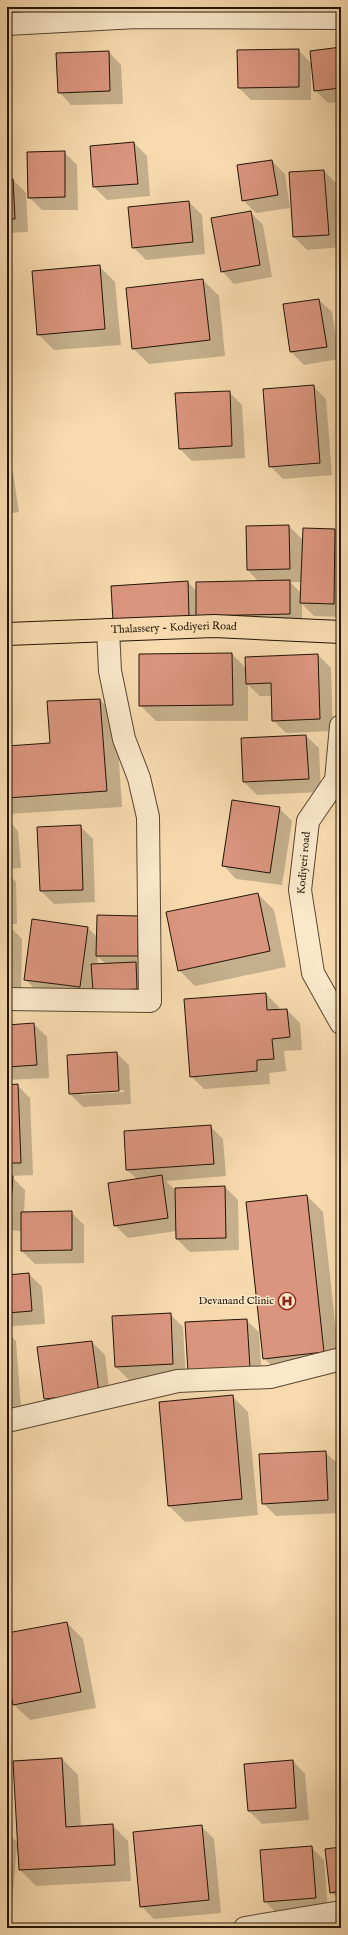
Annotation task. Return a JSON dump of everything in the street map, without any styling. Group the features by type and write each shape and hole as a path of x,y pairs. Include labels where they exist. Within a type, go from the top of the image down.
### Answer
{"main road":[{"name":"Thalassery - Kodiyeri Road","path":"7,634 214,626 341,632"}],"street":[{"path":"7,24 17,22 137,17 341,18"},
{"path":"7,999 150,1001 148,817 139,778 124,739 110,671 108,630"},
{"name":"Kodiyeri road","path":"341,726 336,780 308,821 300,890 313,973 341,1024"},
{"path":"7,1420 24,1418 178,1381 270,1377 341,1359"},
{"path":"245,1928 341,1912"}],"building":[{"path":"341,47 341,88 314,91 310,51"},
{"path":"299,49 299,87 238,88 237,50"},
{"path":"109,51 110,91 58,93 56,53"},
{"path":"134,142 138,184 93,187 90,146"},
{"path":"65,151 65,197 28,198 27,152"},
{"path":"272,160 278,195 242,201 237,165"},
{"path":"324,170 329,235 293,237 289,172"},
{"path":"13,179 15,219 7,219 7,180"},
{"path":"189,201 193,242 132,248 128,207"},
{"path":"251,211 260,265 221,272 211,218"},
{"path":"100,265 105,329 37,335 32,271"},
{"path":"203,279 210,340 132,349 126,288"},
{"path":"319,299 327,347 290,352 283,304"},
{"path":"314,385 320,463 269,467 263,389"},
{"path":"230,391 232,446 179,449 175,393"},
{"path":"289,525 290,569 247,570 246,526"},
{"path":"303,528 335,529 334,604 300,603"},
{"path":"290,580 290,614 196,616 196,582"},
{"path":"188,581 189,616 113,621 111,586"},
{"path":"232,653 233,705 139,706 139,654"},
{"path":"318,654 320,719 272,721 271,683 246,684 245,657"},
{"path":"100,699 107,791 7,798 7,746 50,743 47,701"},
{"path":"306,735 309,779 243,782 241,738"},
{"path":"232,800 280,807 270,873 222,866"},
{"path":"81,825 83,890 40,891 37,827"},
{"path":"258,893 270,951 178,971 166,912"},
{"path":"97,915 138,916 138,956 96,956"},
{"path":"32,919 88,927 80,987 24,980"},
{"path":"7,925 10,926 9,979 7,979"},
{"path":"136,962 137,989 93,991 91,964"},
{"path":"266,993 267,1010 287,1009 290,1037 272,1039 274,1059 257,1060 257,1071 190,1077 184,999"},
{"path":"34,1023 37,1065 7,1067 7,1025"},
{"path":"117,1052 119,1091 69,1094 67,1055"},
{"path":"18,1084 21,1163 7,1163 7,1085"},
{"path":"211,1125 214,1164 126,1170 124,1131"},
{"path":"162,1175 168,1218 114,1226 108,1183"},
{"path":"7,1176 13,1176 10,1219 7,1219"},
{"path":"225,1186 226,1238 176,1239 175,1188"},
{"path":"307,1195 324,1352 263,1359 246,1202"},
{"path":"72,1211 72,1250 21,1251 21,1212"},
{"path":"29,1273 32,1311 7,1313 7,1275"},
{"path":"171,1313 173,1364 115,1367 112,1316"},
{"path":"247,1319 250,1368 188,1372 185,1322"},
{"path":"92,1341 99,1393 44,1399 37,1347"},
{"path":"7,1369 9,1395 7,1395"},
{"path":"233,1395 242,1499 168,1506 159,1402"},
{"path":"326,1451 328,1500 262,1504 259,1454"},
{"path":"67,1622 81,1692 13,1705 7,1675 7,1633"},
{"path":"62,1758 66,1827 113,1824 115,1865 19,1870 13,1761"},
{"path":"293,1760 296,1808 248,1811 244,1764"},
{"path":"202,1825 209,1900 140,1907 133,1832"},
{"path":"312,1846 316,1898 264,1902 260,1850"},
{"path":"341,1847 341,1891 330,1893 325,1849"}],"place":[{"name":"Devanand Clinic","path":"287,1301"}]}
